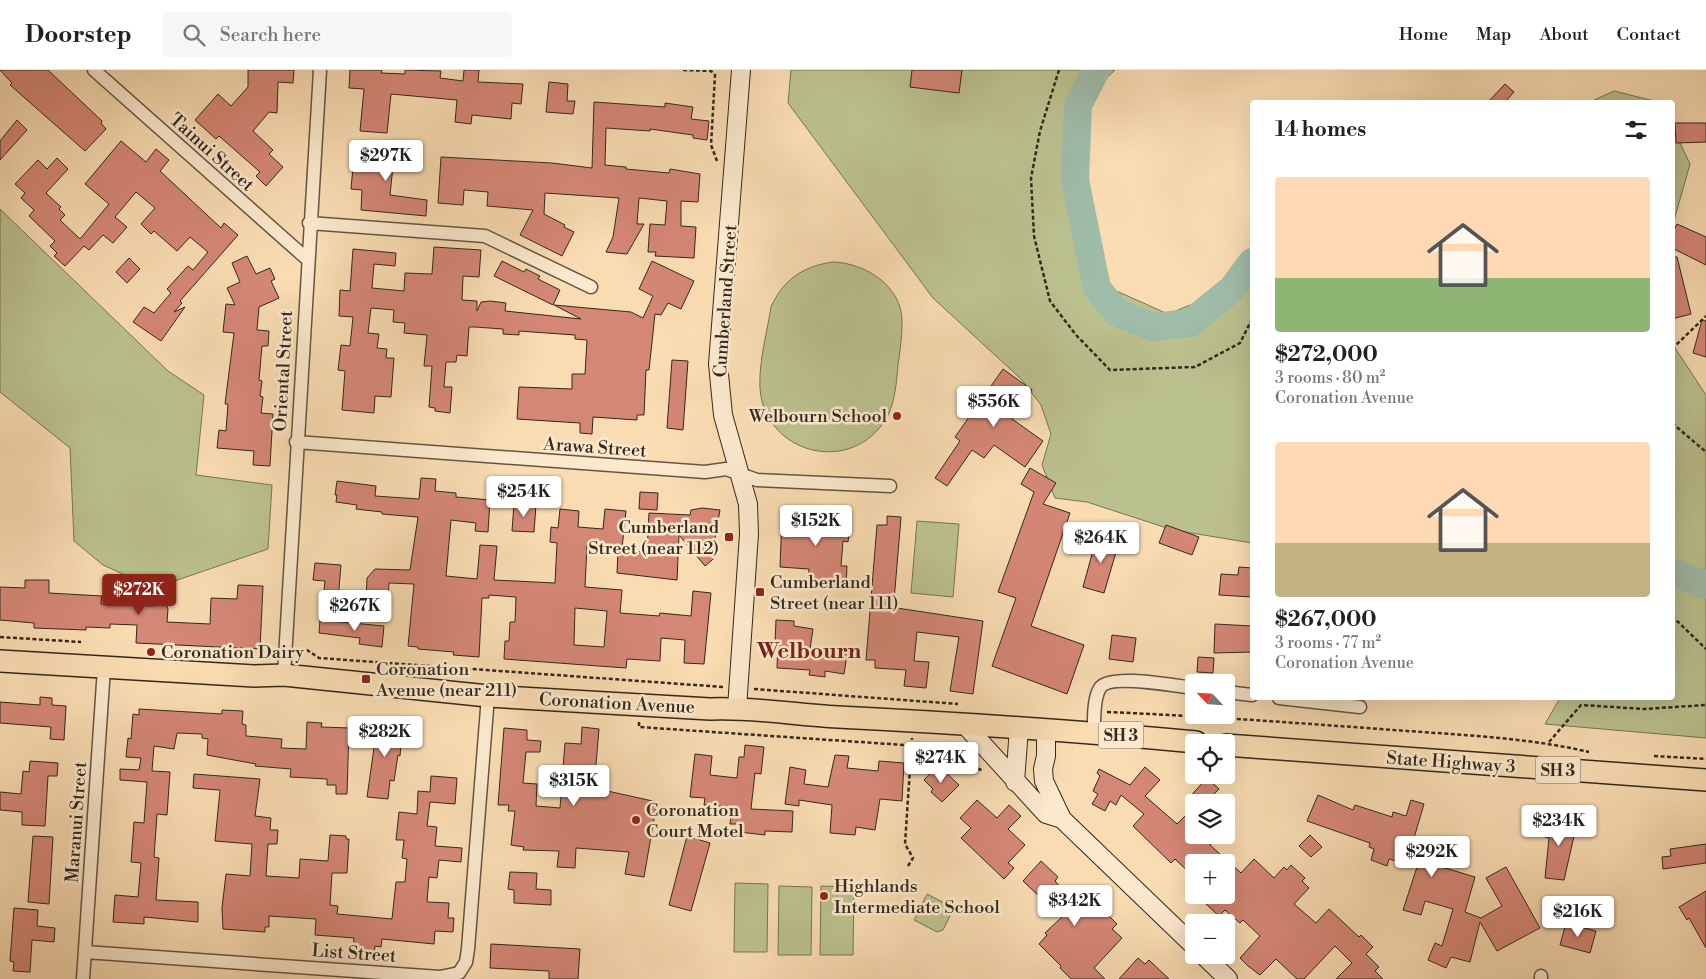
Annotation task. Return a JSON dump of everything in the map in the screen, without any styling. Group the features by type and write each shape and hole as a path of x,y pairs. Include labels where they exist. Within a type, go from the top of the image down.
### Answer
{"highway":[{"name":"Coronation Avenue","path":"0,661 254,676 284,675 488,696 710,709 737,708 805,715 911,720 1046,730"},
{"name":"SH 3","path":"1046,730 1185,741"},
{"name":"State Highway 3","path":"1235,746 1706,780"}],"main road":[{"name":"Cumberland Street","path":"737,708 749,534 748,504 723,415 719,392 718,364 741,70"},
{"path":"964,724 1046,814 1062,819"},
{"path":"1015,782 1019,728"},
{"path":"1046,730 1046,756 1042,769 1044,781 1062,819 1185,937"},
{"path":"1213,964 1228,979"}],"street":[{"name":"Tainui Street","path":"94,70 307,259"},
{"name":"Oriental Street","path":"284,675 296,442 320,70"},
{"path":"310,222 485,236 591,287"},
{"name":"Arawa Street","path":"296,442 696,472 726,469 757,480 890,486"},
{"name":"Maranui Street","path":"83,979 104,668"},
{"path":"1094,734 1100,687 1107,682 1121,680 1185,687"},
{"path":"1235,693 1250,694"},
{"name":"List Street","path":"85,952 440,977 459,973 466,962 468,949 488,696"},
{"path":"1299,700 1360,706"}],"path":[{"path":"683,70 711,71 715,75 712,145 718,163 734,164"},
{"path":"1060,70 1040,131 1031,178 1034,226 1050,301 1076,335 1110,370 1195,367 1240,343 1250,323"},
{"path":"1675,347 1706,316"},
{"path":"1675,426 1706,452"},
{"path":"1675,619 1706,649"},
{"path":"0,637 81,642"},
{"path":"303,650 319,658 721,686"},
{"path":"1549,742 1581,705 1644,709 1706,706"},
{"path":"1106,712 1185,715"},
{"path":"640,717 639,727 954,750 978,770 987,771"},
{"path":"1235,719 1549,742 1597,754"},
{"path":"908,866 913,858 905,844 912,746 911,720"},
{"path":"1647,756 1706,759"}],"green space":[{"path":"791,70 1115,70 1087,96 1078,133 1082,193 1095,255 1112,289 1168,314 1250,281 1250,543 1173,530 1087,502 1055,498 1042,465 1051,434 1041,405 1022,380 933,298 788,103"},
{"path":"1614,91 1650,100 1594,100"},
{"path":"1675,132 1690,164 1675,217"},
{"path":"0,209 168,371 204,395 196,475 272,485 268,549 154,588 103,565 74,541 70,448 0,392"},
{"path":"833,262 857,267 880,279 896,298 901,310 902,323 895,389 892,405 886,419 867,440 850,448 832,452 814,450 797,444 782,434 770,419 762,401 760,379 762,354 771,307 776,297 788,282 803,271"},
{"path":"1675,348 1706,395 1706,738 1545,724 1559,700 1675,700"},
{"path":"917,521 959,524 953,597 911,593"},
{"path":"735,883 768,884 767,952 734,952"},
{"path":"779,886 812,887 811,955 778,955"},
{"path":"821,886 854,887 853,955 820,955"},
{"path":"927,894 954,908 943,930 937,932 914,920"}],"building":[{"path":"0,70 48,70 102,121 101,123 106,129 85,151 10,85 12,83"},
{"path":"248,70 294,70 293,83 278,82 277,113 269,112 253,131 273,150 269,154 283,167 266,186 256,176 260,172 219,136 216,139 195,120 218,94 231,106 248,87"},
{"path":"350,70 382,70 381,73 405,74 405,70 441,71 440,78 463,81 464,70 479,70 478,82 523,84 521,104 512,103 511,119 472,115 471,124 455,122 457,100 391,94 387,133 360,131 364,89 349,88"},
{"path":"912,70 962,70 959,93 910,87"},
{"path":"549,82 568,84 567,101 575,101 573,114 546,112"},
{"path":"1505,84 1514,92 1507,100 1490,100"},
{"path":"594,102 665,107 665,103 693,107 691,119 709,121 707,140 693,138 693,135 650,129 650,131 606,128 605,165 669,173 670,169 700,174 698,202 681,201 681,226 696,227 694,258 655,256 656,252 648,252 650,224 665,225 667,201 639,198 637,224 644,224 627,254 606,252 613,237 619,198 545,193 544,214 574,232 562,256 520,235 533,210 487,206 488,192 464,190 463,205 438,203 441,157 552,163 592,168"},
{"path":"17,120 27,130 0,160 0,141"},
{"path":"1675,123 1706,123 1706,142 1676,143"},
{"path":"121,141 146,162 156,149 169,160 160,171 221,228 224,223 238,235 180,301 182,303 174,312 185,307 161,341 133,322 144,307 154,313 171,293 167,289 188,266 193,270 208,252 190,237 177,251 154,231 151,234 141,224 155,208 136,192 115,217 127,227 113,243 103,235 89,250 84,246 65,266 54,256 57,253 50,246 55,241 29,216 34,210 21,198 25,193 15,184 38,160 47,169 57,158 68,169 46,193 61,207 59,209 65,215 60,220 80,239 109,204 85,184"},
{"path":"381,145 419,151 417,169 393,166 390,195 427,200 426,216 361,210 362,190 351,189 354,156 379,158"},
{"path":"1677,224 1706,237 1706,265 1675,250 1675,228"},
{"path":"434,247 481,250 479,277 463,276 462,300 477,301 477,311 481,302 490,301 506,303 505,311 581,319 554,305 631,312 643,318 653,296 639,289 652,261 694,281 681,309 668,303 661,315 655,314 649,370 646,370 644,415 637,415 637,420 593,417 592,434 580,433 580,423 517,419 519,387 572,389 572,374 585,374 587,340 575,339 575,335 519,331 519,335 503,334 503,329 475,327 469,327 467,356 457,355 456,362 446,362 444,387 452,387 450,413 435,411 435,408 429,407 432,366 424,366 427,335 404,333 405,323 393,322 394,310 371,308 368,333 379,334 377,348 387,349 386,358 394,358 391,397 375,396 374,413 342,410 345,371 338,370 341,345 350,346 353,317 339,316 340,290 350,291 353,249 396,253 395,266 374,264 372,288 404,291 405,273 432,274"},
{"path":"247,256 256,274 270,268 275,279 271,281 279,298 259,307 257,330 269,331 268,346 262,346 259,380 262,381 260,396 263,397 261,413 273,414 270,466 253,465 254,451 217,448 219,430 226,431 228,404 225,404 234,333 223,332 226,304 235,305 227,288 240,282 232,263"},
{"path":"1675,257 1677,257 1691,314 1675,318"},
{"path":"129,258 140,269 127,283 116,272"},
{"path":"502,261 524,272 526,269 540,276 538,279 560,290 553,305 494,276"},
{"path":"1702,320 1706,321 1706,357 1693,353"},
{"path":"672,360 688,361 683,430 667,428"},
{"path":"1003,369 1032,390 1012,419 1043,441 1025,467 994,445 984,458 972,450 947,486 935,478 960,441 955,437"},
{"path":"1030,468 1056,483 1043,504 1070,513 1031,626 1084,645 1067,694 992,666 1016,598 998,592 1034,492 1021,484"},
{"path":"421,478 436,479 435,491 456,493 456,497 490,500 488,532 475,531 476,523 451,520 446,576 477,579 480,545 497,546 494,580 555,583 557,543 550,542 551,527 558,528 560,509 579,511 578,527 603,529 605,509 626,511 622,548 587,545 585,587 622,590 620,613 659,616 660,613 691,616 693,591 711,593 704,664 684,663 685,640 661,638 660,661 627,659 626,668 504,659 505,641 509,641 510,622 515,622 516,597 489,595 489,598 482,598 479,657 453,655 454,652 418,649 418,647 408,646 414,584 389,583 388,599 379,598 379,602 366,602 367,578 375,569 410,570 418,517 382,514 382,512 356,509 357,505 336,502 337,495 335,495 337,481 376,486 375,496 419,499","holes":["575,608 607,611 604,647 574,645"]},
{"path":"640,492 658,493 657,510 639,509"},
{"path":"514,504 536,505 534,532 512,531"},
{"path":"702,508 720,510 713,549 718,555 705,566 679,535 677,580 617,573 618,550 647,552 649,513 690,515 691,510"},
{"path":"829,514 851,516 848,542 843,541 841,566 847,566 846,586 808,583 809,569 780,567 782,516 828,520"},
{"path":"887,516 901,517 894,601 898,601 897,608 983,621 973,694 950,691 959,637 917,632 914,661 929,662 926,688 904,686 906,670 875,668 875,660 866,660 877,525 887,525"},
{"path":"1166,525 1199,537 1192,555 1159,543"},
{"path":"1097,536 1119,542 1104,593 1083,587"},
{"path":"315,563 341,565 338,600 323,600 325,581 313,580"},
{"path":"1239,567 1250,568 1250,597 1219,595 1221,574 1238,575"},
{"path":"25,580 49,580 49,593 102,596 101,604 153,606 145,588 157,583 168,609 167,622 210,624 211,598 237,599 238,585 263,586 260,649 136,643 137,625 110,624 110,628 86,627 86,630 34,628 34,623 0,620 0,587 25,588"},
{"path":"320,620 384,626 382,647 359,644 360,638 319,633"},
{"path":"776,620 794,621 794,626 813,629 810,649 847,655 844,674 825,671 825,677 809,675 810,670 777,668 778,643 775,643"},
{"path":"1215,624 1250,626 1250,652 1214,653"},
{"path":"1112,635 1136,638 1133,662 1109,659"},
{"path":"1198,657 1214,658 1213,673 1197,672"},
{"path":"40,697 52,698 52,705 66,706 64,740 50,739 51,727 0,723 0,702 40,705"},
{"path":"139,709 222,714 222,710 243,711 242,724 246,725 246,736 282,739 281,748 306,749 307,722 322,723 321,727 349,728 347,794 336,794 336,785 327,785 327,779 290,777 291,769 255,766 256,764 207,755 208,739 202,738 202,734 177,733 174,749 154,746 152,771 170,772 167,815 157,814 154,857 159,858 156,900 198,902 198,922 144,917 144,924 113,922 115,895 138,897 141,863 131,862 134,822 144,823 147,782 120,780 120,769 139,770 141,758 126,757 128,738 131,739 133,714 139,715"},
{"path":"378,720 403,722 400,756 398,755 394,781 390,780 388,799 367,797"},
{"path":"582,727 599,729 594,788 657,802 644,877 625,874 629,852 576,848 575,868 557,867 559,851 523,850 524,847 511,845 515,811 508,811 509,805 498,805 504,728 527,730 527,740 541,741 540,752 526,752 523,783 537,784 536,806 560,808 565,743 581,744"},
{"path":"745,745 764,747 761,774 755,773 751,809 793,811 792,832 765,831 765,835 739,832 739,824 730,824 732,807 704,805 705,798 690,797 695,754 712,756 710,775 737,778 739,757 744,757"},
{"path":"835,755 849,756 847,768 878,771 879,761 904,763 902,801 880,799 875,830 856,827 855,835 830,833 832,805 799,800 799,806 785,804 790,767 806,770 804,784 828,787"},
{"path":"30,761 58,763 57,776 48,776 45,826 22,825 22,812 0,810 0,792 21,794 23,771 29,772"},
{"path":"938,765 959,785 942,802 931,792 933,789 924,780"},
{"path":"1145,767 1160,780 1145,796 1177,824 1185,816 1185,844 1211,844 1220,854 1185,854 1185,868 1175,859 1171,863 1133,826 1144,814 1121,795 1116,805 1110,801 1105,811 1092,804 1098,794 1093,791 1100,776 1097,773 1099,769 1130,785"},
{"path":"194,774 260,779 255,816 271,818 270,830 278,830 277,844 268,844 266,876 299,878 300,859 328,861 330,835 346,836 346,839 349,839 347,873 332,873 330,905 338,906 337,914 392,919 396,882 405,882 407,859 402,858 404,840 396,840 399,812 417,814 418,791 430,792 431,776 457,778 455,804 430,802 427,826 437,827 435,846 462,848 461,862 439,860 437,878 429,877 427,902 449,903 448,918 454,918 453,932 435,931 434,944 382,939 381,947 375,946 374,955 352,953 354,938 315,935 316,919 269,916 269,927 265,927 265,932 223,929 222,908 226,874 250,876 252,844 215,841 220,790 193,788"},
{"path":"1202,784 1214,784 1219,789 1214,794 1192,794"},
{"path":"1318,795 1353,810 1355,805 1392,817 1393,812 1406,816 1411,800 1424,804 1414,838 1426,842 1425,846 1440,850 1435,865 1475,877 1465,912 1481,918 1502,906 1486,878 1506,867 1540,928 1497,951 1480,922 1470,962 1451,957 1446,968 1428,960 1435,943 1442,946 1453,909 1425,901 1421,915 1403,910 1417,867 1389,859 1387,866 1371,860 1374,849 1369,847 1370,843 1307,821"},
{"path":"977,800 997,818 1009,805 1021,816 1008,829 1025,845 1008,863 1014,868 1004,879 961,838 971,828 960,818"},
{"path":"1548,818 1577,823 1564,880 1545,878 1549,838 1545,837"},
{"path":"1310,835 1322,847 1311,857 1299,846"},
{"path":"33,836 53,837 49,904 28,902"},
{"path":"687,836 710,843 691,911 669,905"},
{"path":"1706,844 1706,863 1663,869 1662,857 1671,856 1670,849"},
{"path":"1254,859 1274,878 1284,867 1287,870 1291,865 1305,878 1302,881 1309,888 1294,904 1316,923 1329,909 1359,937 1361,935 1373,947 1366,954 1379,967 1375,971 1383,979 1336,979 1352,963 1335,946 1304,979 1297,979 1276,959 1260,975 1240,958 1260,936 1243,920 1240,923 1235,919 1235,914 1230,914 1225,910 1221,914 1217,914 1206,904 1235,904 1235,868 1241,873"},
{"path":"1041,861 1058,877 1055,881 1072,900 1086,885 1098,896 1094,901 1117,924 1112,929 1122,938 1094,968 1105,979 1071,979 1039,944 1047,935 1045,933 1063,916 1045,896 1042,899 1023,881"},
{"path":"510,872 537,873 536,889 551,890 551,905 514,903 514,890 508,889"},
{"path":"1706,891 1706,948 1689,918 1687,920 1679,907"},
{"path":"14,908 38,910 37,926 55,928 54,942 32,940 30,972 13,971 14,962 10,961"},
{"path":"1566,923 1596,931 1590,953 1560,945"},
{"path":"491,944 580,949 578,979 549,979 549,971 490,968"},
{"path":"1138,958 1145,964 1149,960 1169,979 1119,979"}],"waterway":[{"path":"1096,70 1078,105 1075,180 1097,288 1117,313 1153,327 1190,323 1232,289 1250,265"},
{"path":"1675,573 1706,585"}],"place":[{"name":"Welbourn School","path":"897,416"},
{"name":"Cumberland Street (near 112)","path":"729,537"},
{"name":"Cumberland Street (near 111)","path":"760,592"},
{"name":"Coronation Dairy","path":"151,652"},
{"name":"Coronation Avenue (near 211)","path":"366,679"},
{"name":"Coronation Court Motel","path":"636,820"},
{"name":"Highlands Intermediate School","path":"824,896"}],"district":[{"name":"Welbourn","path":"809,650"}]}
